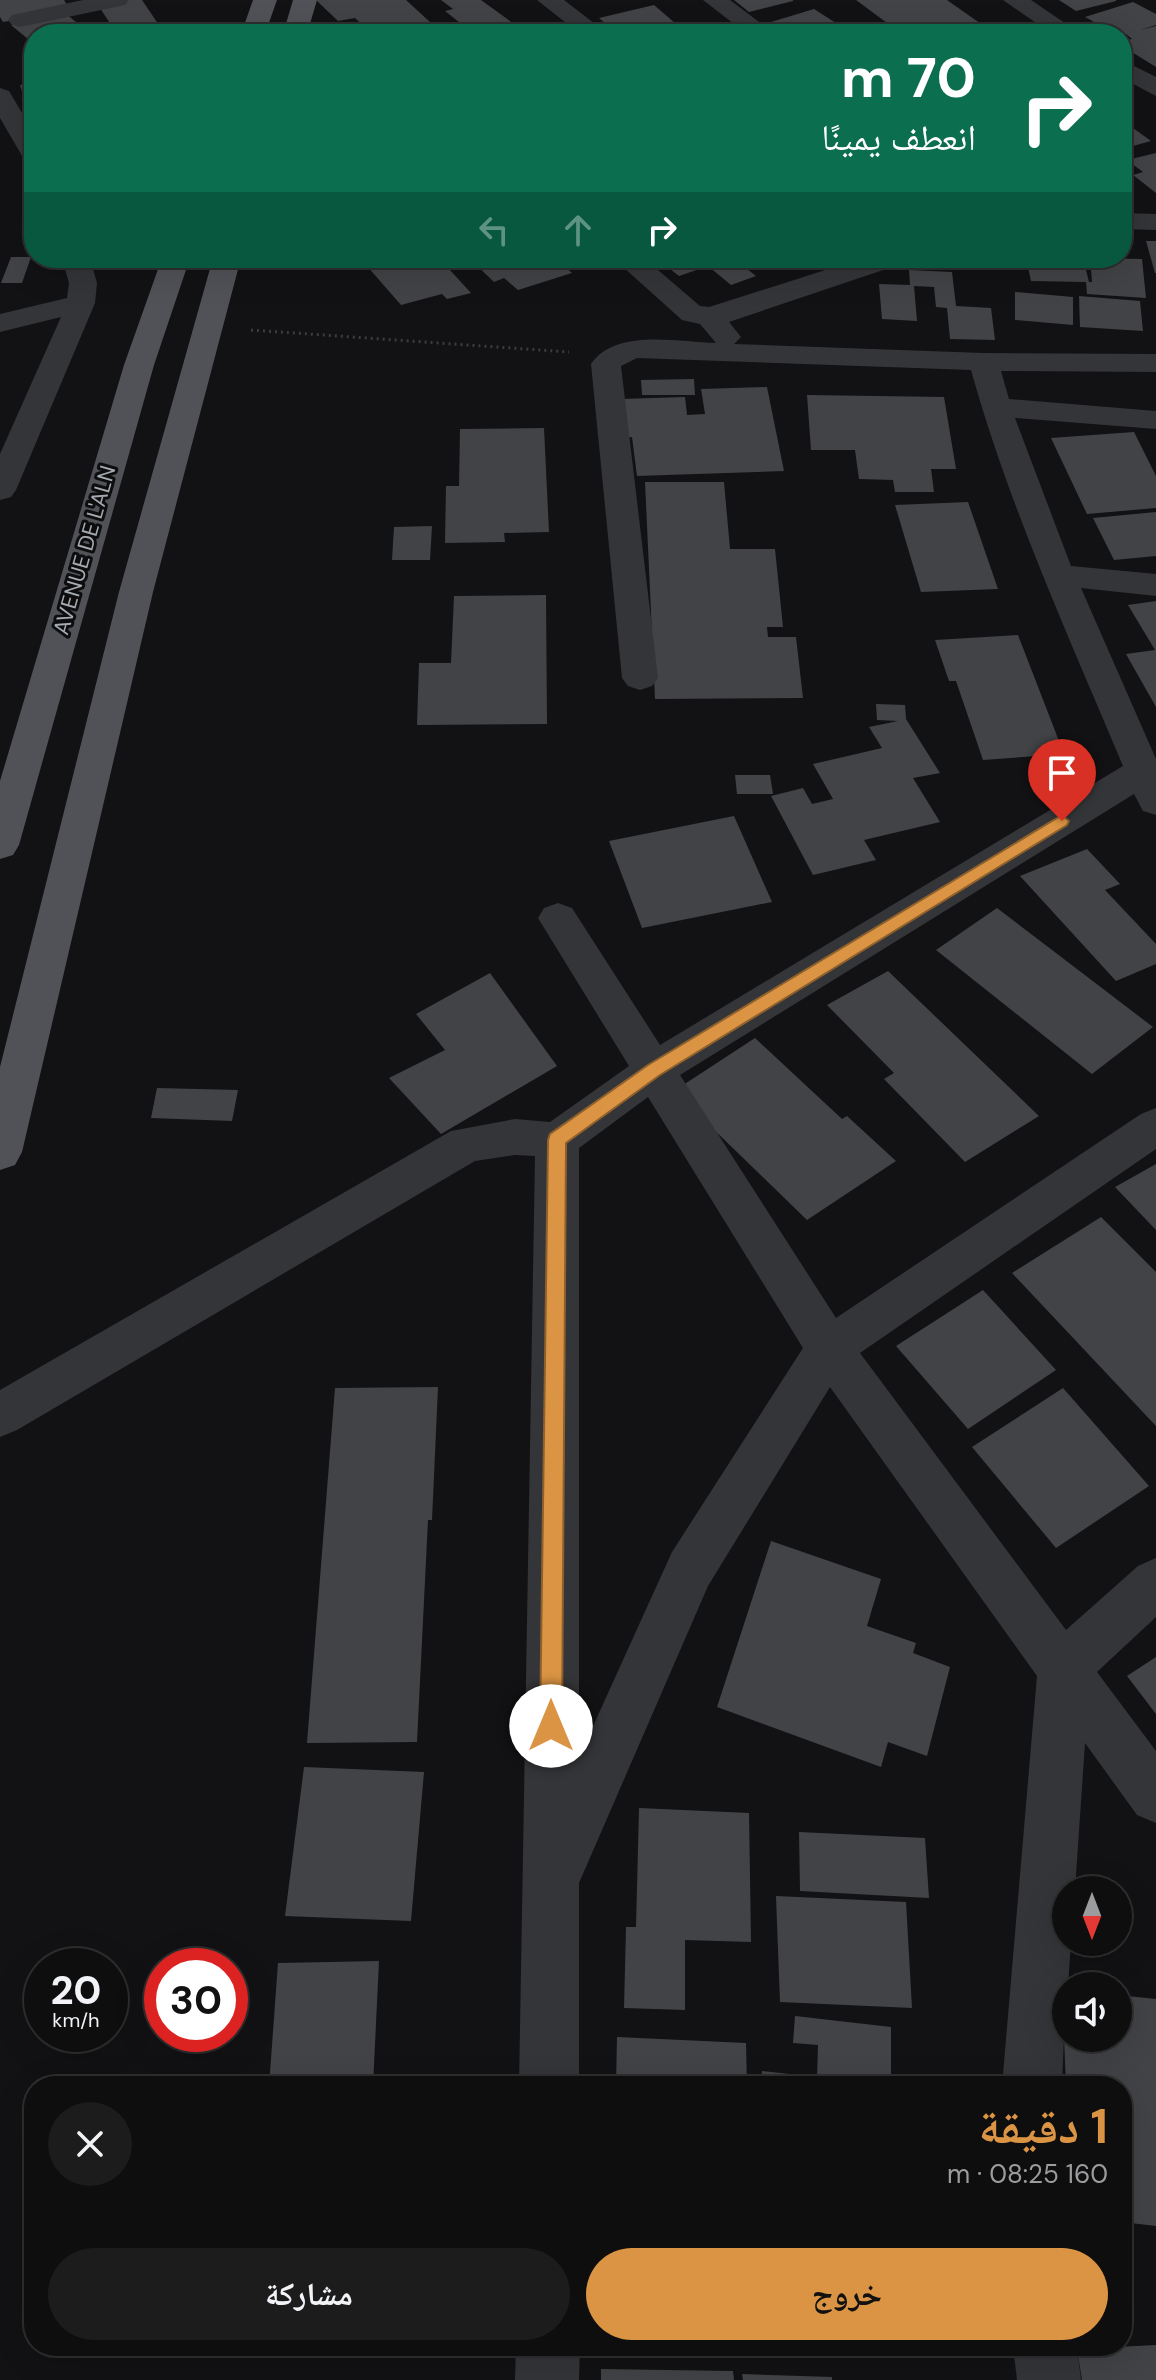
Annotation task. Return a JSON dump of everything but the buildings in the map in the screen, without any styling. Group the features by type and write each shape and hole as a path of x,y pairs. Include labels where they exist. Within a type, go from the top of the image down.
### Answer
{"main road":[{"path":"257,24 265,0"},
{"path":"298,24 305,0"},
{"name":"AVENUE DE L'ALN","path":"0,845 5,804 139,365 173,268"},
{"path":"0,1152 104,714 224,268"}],"street":[{"path":"5,0 24,25"},
{"path":"549,0 582,24"},
{"path":"715,0 749,24"},
{"path":"1015,0 1053,24"},
{"path":"45,24 108,7"},
{"path":"1132,73 1156,88"},
{"path":"0,96 24,138"},
{"path":"1132,221 1156,222"},
{"path":"0,490 81,303 83,283 79,268"},
{"path":"639,268 692,314 709,316 725,314 861,268"},
{"path":"0,323 81,303"},
{"path":"709,316 740,354"},
{"path":"640,678 606,364 615,355 635,349 983,362 1156,363"},
{"path":"0,1415 466,1144 515,1137 557,1140 654,1070 1150,786 1058,575 995,407 983,362"},
{"path":"995,407 1156,420"},
{"path":"1058,575 1156,585"},
{"path":"558,918 829,1348 1156,1796"},
{"path":"549,1885 690,1569 829,1348 1156,1126"},
{"path":"549,2076 557,1140"},
{"path":"1033,2076 1064,1667 1156,1583"},
{"path":"547,2380 548,2356"},
{"path":"1046,2356 1049,2380"}],"path":[{"path":"206,327 615,355"}],"route":[{"path":"551,1726 557,1140 654,1070 1062,821"}]}
